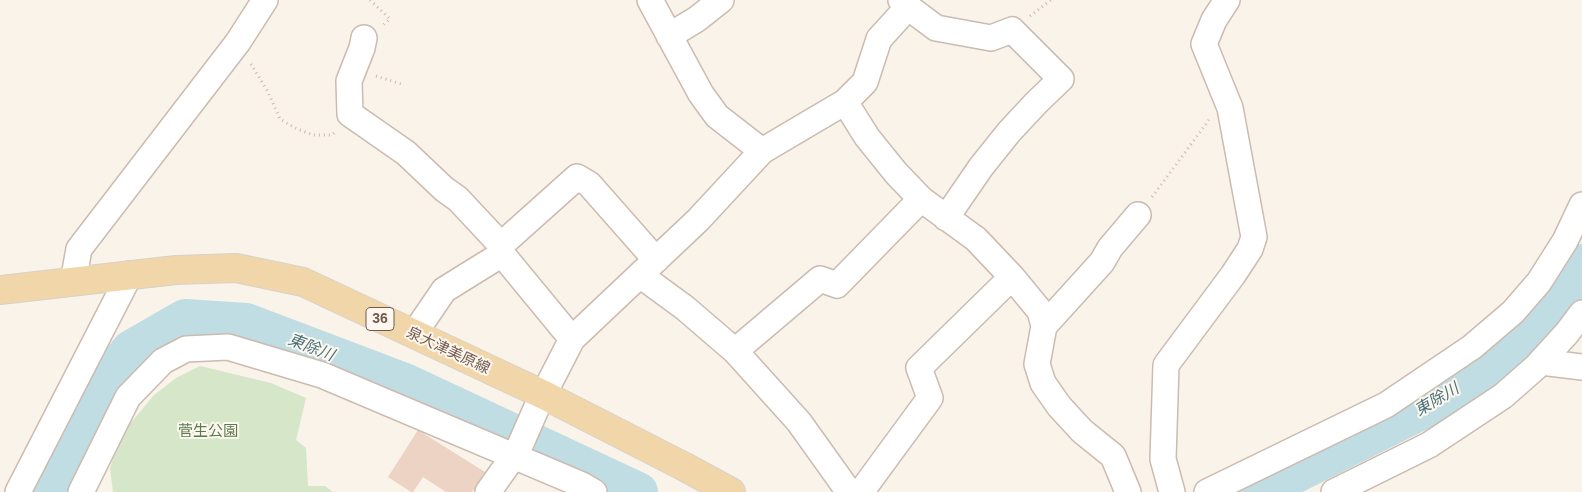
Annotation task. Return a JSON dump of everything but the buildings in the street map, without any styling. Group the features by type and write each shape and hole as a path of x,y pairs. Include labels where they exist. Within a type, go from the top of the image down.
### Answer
{"main road":[{"name":"泉大津美原線","path":"0,290 130,274 236,268 302,282 414,334 540,402 683,466 731,492"}],"street":[{"path":"73,282 79,249 238,42 265,0"},
{"path":"650,0 701,94 717,116 762,151"},
{"path":"669,36 697,20 721,0"},
{"path":"1172,492 1163,459 1166,365 1233,275 1250,249 1254,237 1230,108 1204,44 1214,20 1227,0"},
{"path":"488,492 516,453 572,339 698,220 762,151 844,102 865,82 879,39 905,4 936,28 991,38 1012,30 1062,79 1009,132 981,167 946,218"},
{"path":"364,38 349,81 350,114 406,153 444,189 458,199 572,339"},
{"path":"844,102 867,137 890,166 921,199 976,239 1012,277 1040,311 1044,326 1036,364 1043,383 1059,406 1082,431 1113,456 1128,492"},
{"path":"414,334 444,290 501,250 577,176 589,184 648,267 685,308 735,351 798,422 849,492"},
{"path":"735,351 820,279 837,285 921,199"},
{"path":"1207,492 1386,405 1472,347 1513,312 1539,282 1565,241 1582,205"},
{"path":"1044,326 1102,262 1110,248 1138,215"},
{"path":"18,492 130,274"},
{"path":"861,492 930,398 919,368 1012,277"},
{"path":"1334,492 1437,440 1503,396 1541,362 1582,314"},
{"path":"81,492 128,397 163,362 186,349 228,347 322,376 516,453 594,492"},
{"path":"1541,362 1582,367"}],"path":[{"path":"238,42 268,92 280,119 295,128 314,135 332,135 350,114"},
{"path":"1138,215 1226,97"}],"green space":[{"name":"菅生公園","path":"200,366 271,383 306,398 296,440 306,448 308,486 325,486 333,492 113,492 110,468 130,424 154,395 176,378"}],"waterway":[{"name":"東除川","path":"1258,492 1449,396 1494,362 1532,327 1571,282 1582,264"},
{"name":"東除川","path":"49,492 101,389 131,350 185,319 246,323 407,384 638,492"}]}
